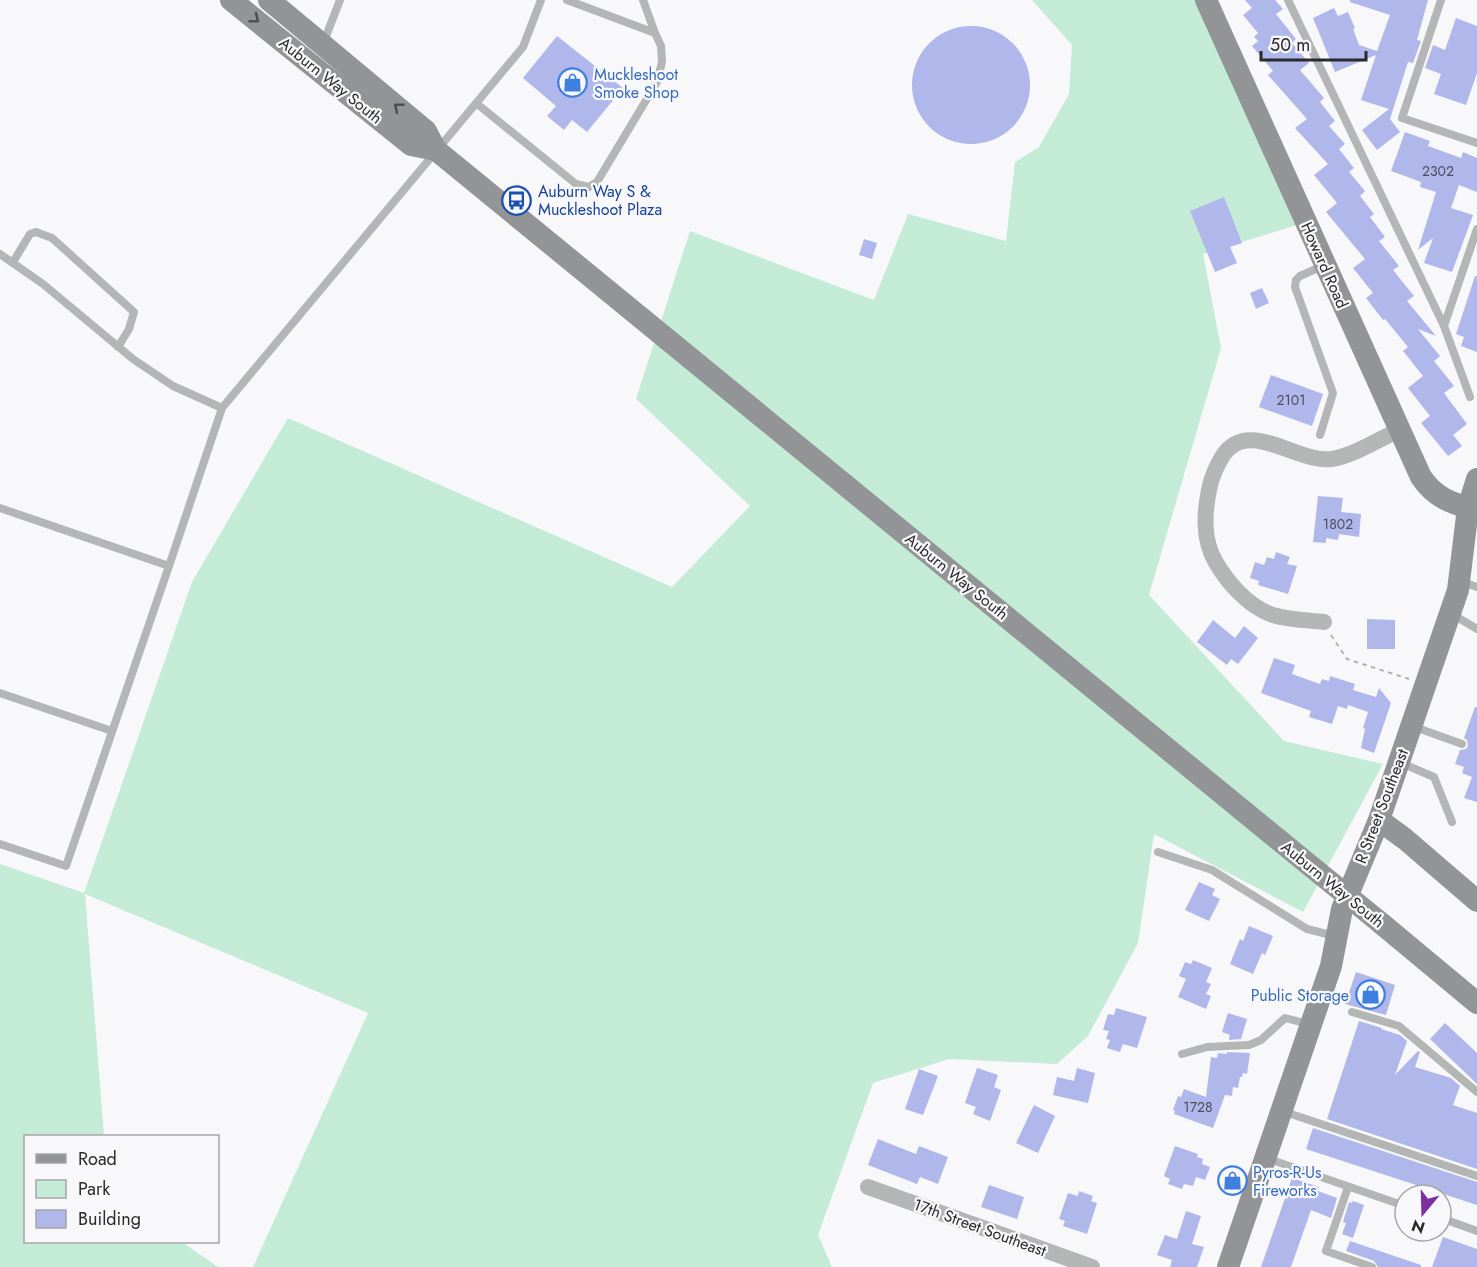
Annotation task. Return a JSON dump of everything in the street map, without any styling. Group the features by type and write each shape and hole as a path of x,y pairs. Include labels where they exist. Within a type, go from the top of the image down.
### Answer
{"main road":[{"name":"Auburn Way South","path":"231,0 411,145 436,150"},
{"name":"Auburn Way South","path":"269,0 426,130 436,150 1477,1003"},
{"name":"Howard Road","path":"1206,0 1421,477 1431,491 1472,509"},
{"name":"R Street Southeast","path":"1228,1267 1331,966 1342,909 1379,820 1450,613 1468,584 1462,542 1472,509 1477,479"},
{"path":"1379,820 1477,902"}],"street":[{"path":"1324,622 1272,615 1252,604 1220,570 1209,550 1205,528 1210,483 1217,464 1227,449 1235,444 1252,440 1264,441 1316,458 1331,459 1399,430"},
{"name":"17th Street Southeast","path":"868,1187 1092,1267"}],"lane":[{"path":"323,45 340,0"},
{"path":"0,844 66,866 222,408 523,47 541,0"},
{"path":"567,0 655,33"},
{"path":"476,103 576,184 589,187 597,182 657,82 662,62 661,46 643,0"},
{"path":"1288,0 1444,326 1470,397"},
{"path":"1441,0 1402,118 1477,143"},
{"path":"1444,326 1477,228"},
{"path":"13,262 30,234 36,232 52,238 134,312 129,329 118,347"},
{"path":"0,254 43,284 133,359 174,386 222,408"},
{"path":"1320,435 1333,393 1295,287 1296,280 1300,276 1325,265"},
{"path":"0,508 169,566"},
{"path":"1450,613 1477,629"},
{"path":"0,693 112,731"},
{"path":"1411,726 1462,744"},
{"path":"1399,762 1434,777 1452,822"},
{"path":"1158,852 1212,870 1306,929 1335,936"},
{"path":"1352,1012 1399,1026 1477,1092"},
{"path":"1182,1054 1207,1047 1249,1045 1261,1040 1285,1018 1312,1025"},
{"path":"1282,1110 1477,1176"},
{"path":"1265,1158 1393,1202"},
{"path":"1348,1186 1326,1251 1372,1267"},
{"path":"1453,1222 1477,1231"}],"path":[{"path":"1324,622 1347,659 1425,685"}],"green space":[{"path":"1032,0 1198,0 1297,225 1203,254 1221,348 1149,595 1284,741 1383,764 1303,912 1154,834 1138,943 1088,1036 1057,1064 949,1059 873,1083 818,1235 832,1267 253,1267 368,1013 85,894 104,1135 24,1135 24,1243 183,1243 218,1267 0,1267 0,864 84,893 192,582 288,418 672,587 750,506 636,399 690,231 874,300 908,214 1006,241 1015,162 1039,147 1069,94 1072,45"}],"building":[{"path":"1245,0 1275,0 1283,9 1276,14 1296,39 1292,43 1309,63 1300,70 1324,98 1320,102 1335,121 1329,126 1345,144 1339,149 1354,168 1349,172 1365,191 1360,196 1374,214 1370,217 1385,237 1379,241 1399,266 1393,270 1414,296 1407,301 1436,336 1418,329 1440,356 1434,361 1454,386 1444,393 1467,424 1453,435 1462,446 1448,456 1421,423 1430,416 1408,388 1423,376 1403,351 1408,347 1366,298 1373,293 1353,268 1365,259 1326,212 1337,203 1314,175 1328,164 1295,128 1307,119 1268,75 1273,71 1252,46 1258,41 1254,37 1258,33 1243,15 1252,8"},
{"path":"1350,0 1428,0 1417,40 1421,41 1413,63 1408,62 1390,119 1400,132 1377,150 1362,130 1389,109 1361,100 1376,55 1335,72 1313,18 1334,8 1338,16 1348,12 1359,45 1377,51 1390,15 1350,2"},
{"path":"1456,18 1477,26 1477,73 1466,105 1434,94 1441,74 1425,68 1433,45 1445,50"},
{"path":"971,26 994,30 1013,43 1026,62 1030,85 1026,108 1013,127 994,140 971,144 948,140 929,127 916,108 912,85 916,62 929,43 948,30"},
{"name":"Muckleshoot Smoke Shop","path":"557,36 623,88 587,132 572,120 564,130 547,116 556,106 523,78"},
{"path":"1405,132 1430,141 1428,146 1461,158 1463,152 1477,158 1477,192 1459,185 1451,208 1473,215 1452,272 1424,263 1433,238 1418,250 1436,192 1420,187 1421,182 1391,171"},
{"path":"1224,197 1242,243 1230,247 1237,263 1215,272 1190,211"},
{"path":"864,239 877,243 872,259 859,255"},
{"path":"1475,276 1477,276 1477,352 1461,346 1464,337 1456,334"},
{"path":"1262,288 1269,303 1256,309 1250,293"},
{"path":"1271,375 1323,394 1312,426 1259,407"},
{"path":"1318,496 1343,498 1341,512 1361,514 1359,537 1339,534 1338,540 1326,538 1326,543 1313,542"},
{"path":"1276,552 1290,557 1287,564 1297,566 1288,594 1258,585 1259,581 1250,578 1255,562 1264,565 1267,557 1274,559"},
{"path":"1367,619 1395,620 1395,649 1367,649"},
{"path":"1213,620 1235,638 1244,626 1258,638 1238,664 1231,659 1227,665 1197,642"},
{"path":"1274,658 1295,665 1292,674 1320,684 1322,679 1329,681 1330,676 1355,684 1353,690 1376,697 1379,688 1391,703 1374,753 1361,748 1365,729 1363,728 1368,712 1348,705 1347,709 1338,706 1332,724 1309,717 1311,711 1261,693"},
{"path":"1475,707 1477,707 1477,802 1464,798 1472,777 1462,773 1464,767 1455,764 1460,750 1468,746 1464,738"},
{"path":"1199,882 1215,889 1212,895 1220,899 1209,921 1185,910"},
{"path":"1249,926 1273,936 1265,955 1262,953 1253,974 1230,964 1240,939 1243,941"},
{"path":"1193,960 1212,968 1206,982 1211,984 1206,994 1211,996 1206,1009 1178,997 1186,979 1179,976 1185,962 1191,964"},
{"name":"Public Storage","path":"1356,972 1395,985 1386,1015 1345,1004"},
{"path":"1116,1008 1147,1017 1137,1048 1123,1044 1120,1052 1107,1048 1110,1040 1106,1039 1109,1031 1103,1030 1108,1014 1114,1015"},
{"path":"1228,1013 1247,1019 1241,1039 1229,1040 1230,1035 1222,1032"},
{"path":"1359,1021 1400,1035 1407,1041 1395,1075 1418,1051 1420,1052 1415,1067 1451,1078 1460,1086 1453,1105 1477,1113 1477,1169 1327,1119"},
{"path":"1445,1023 1477,1053 1477,1084 1430,1039"},
{"path":"1227,1052 1250,1053 1247,1074 1243,1073 1240,1077 1238,1088 1233,1087 1232,1096 1225,1095 1213,1128 1174,1114 1173,1110 1178,1096 1181,1097 1184,1089 1206,1097 1211,1057 1217,1058 1218,1053 1227,1054"},
{"path":"977,1068 998,1075 994,1087 1001,1090 990,1121 973,1114 976,1107 965,1103"},
{"path":"1077,1068 1095,1073 1088,1103 1053,1095 1057,1077 1074,1081"},
{"path":"919,1069 938,1076 923,1115 905,1109"},
{"path":"1034,1105 1055,1116 1038,1153 1016,1143"},
{"path":"1313,1128 1477,1182 1477,1205 1453,1197 1453,1183 1410,1183 1306,1149"},
{"path":"878,1139 916,1154 919,1146 948,1157 938,1184 920,1177 917,1184 868,1165"},
{"path":"1175,1146 1198,1154 1197,1157 1203,1159 1202,1164 1210,1167 1205,1180 1196,1177 1193,1186 1184,1184 1182,1189 1168,1184 1170,1179 1164,1176"},
{"path":"1292,1178 1319,1187 1318,1191 1337,1198 1331,1218 1311,1210 1291,1267 1261,1267"},
{"path":"989,1185 1024,1197 1017,1219 981,1207"},
{"path":"1079,1191 1093,1196 1091,1201 1097,1203 1087,1234 1063,1226 1065,1221 1059,1219 1068,1193 1078,1196"},
{"path":"1349,1202 1364,1205 1353,1238 1342,1234"},
{"path":"1186,1211 1201,1216 1192,1244 1204,1247 1197,1267 1170,1267 1172,1260 1157,1255 1165,1235 1177,1239"},
{"path":"1350,1241 1421,1265 1421,1267 1378,1267 1374,1261 1346,1251"},
{"path":"1453,1241 1477,1249 1477,1267 1432,1267 1441,1243 1453,1243"}],"place":[{"name":"Muckleshoot Smoke Shop","path":"573,83"},
{"name":"Auburn Way S & Muckleshoot Plaza","path":"517,200"},
{"name":"Public Storage","path":"1370,995"},
{"name":"Pyros-R-Us Fireworks","path":"1232,1181"}]}
